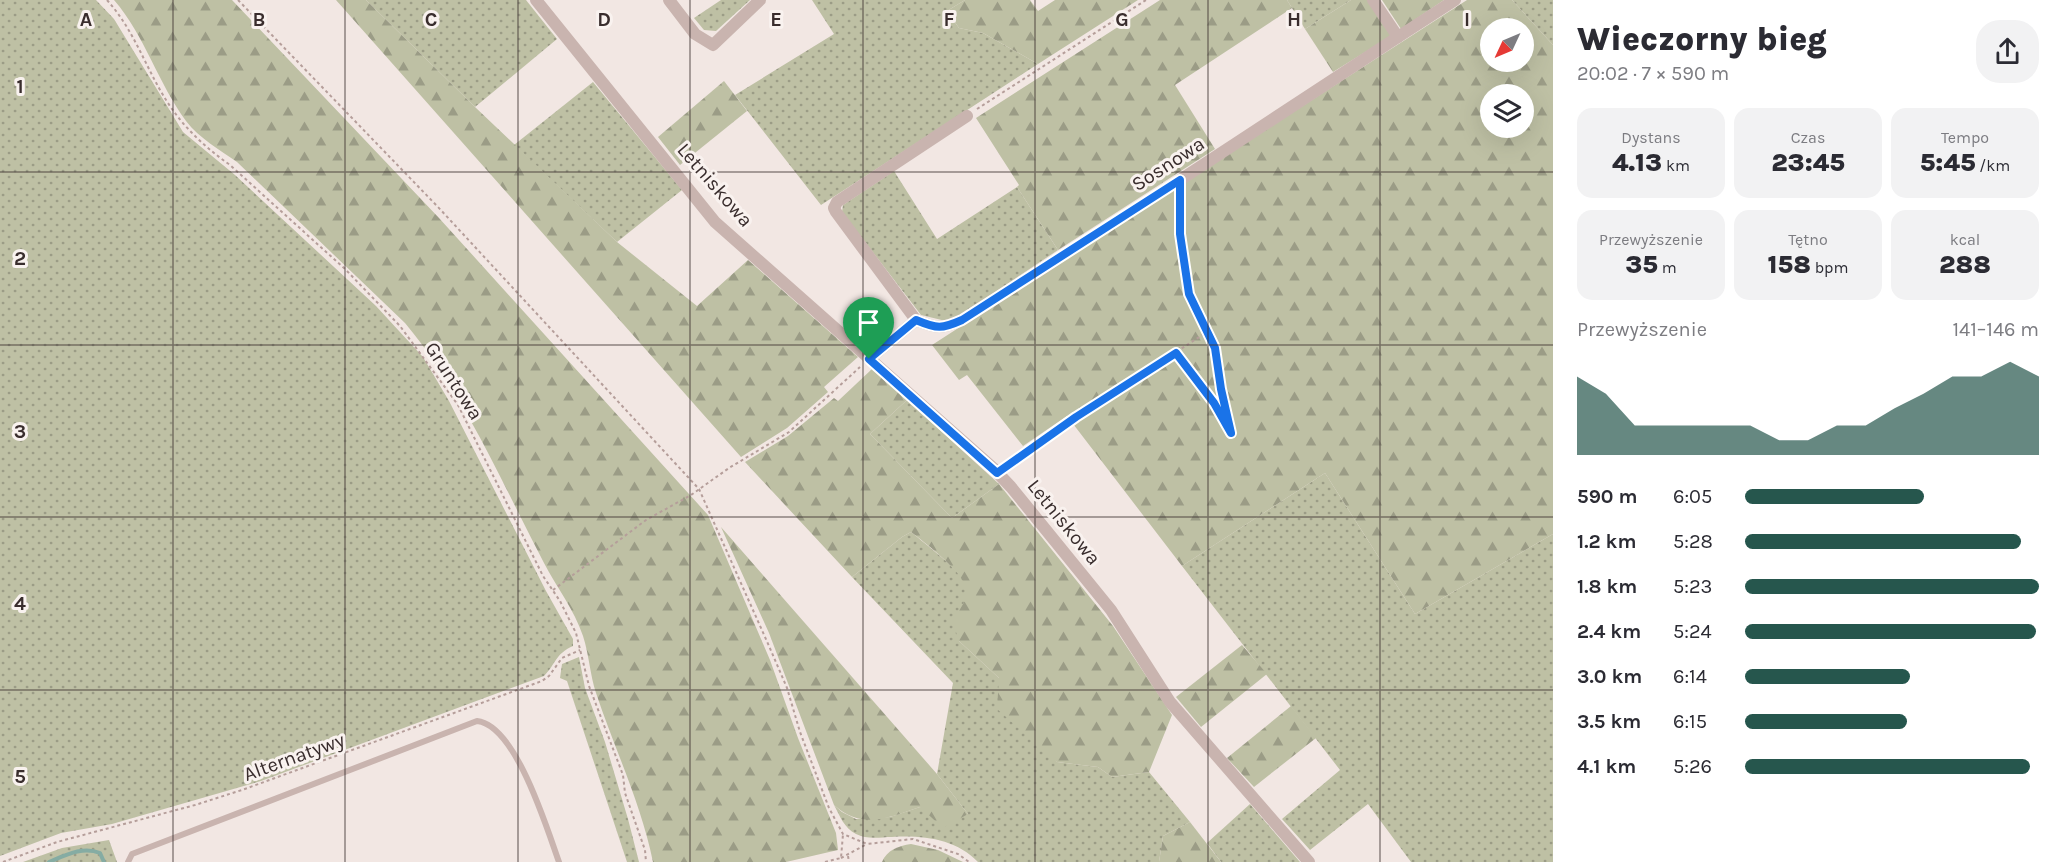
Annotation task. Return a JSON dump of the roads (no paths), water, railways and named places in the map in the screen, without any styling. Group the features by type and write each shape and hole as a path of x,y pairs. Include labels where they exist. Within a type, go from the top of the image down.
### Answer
{"street":[{"name":"Letniskowa","path":"536,0 715,222 1011,487 1111,610 1170,702 1309,862"},
{"path":"669,0 695,34 713,45 760,0"},
{"path":"1373,0 1398,37"},
{"name":"Sosnowa","path":"1180,180 1455,0"},
{"path":"967,116 837,202 836,212 916,320 934,327 946,327 962,320 1054,261"},
{"path":"869,359 916,320"}],"lane":[{"path":"128,862 132,854 477,721 484,722 500,735 526,774 559,862"}],"waterway":[{"path":"49,862 74,852 87,850 100,853 104,862"}]}
